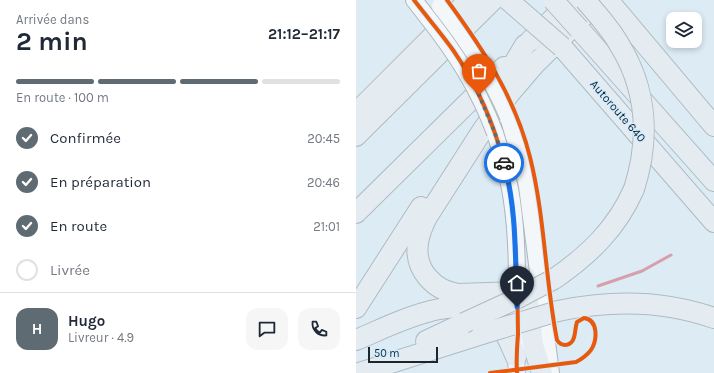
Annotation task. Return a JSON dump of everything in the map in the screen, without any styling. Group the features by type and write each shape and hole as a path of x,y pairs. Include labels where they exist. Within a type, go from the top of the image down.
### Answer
{"highway":[{"path":"356,113 469,0"},
{"path":"356,136 493,0"},
{"path":"508,0 562,46"},
{"name":"Autoroute 640","path":"521,0 714,222"},
{"name":"Autoroute 640","path":"554,0 714,181"},
{"path":"356,213 572,0"},
{"path":"361,372 554,279 584,257 608,233 624,209 634,189 642,161 644,138 643,115 638,85 630,63 619,43 585,0"},
{"path":"542,373 533,344 528,298 525,294 516,292 468,294 450,292 442,289 430,281 421,268 417,252 419,236 427,216 484,128 510,93 534,65 606,2 714,126"},
{"path":"356,308 457,152 490,104 525,45"},
{"path":"356,101 386,82"},
{"path":"361,372 558,311 601,304 643,303 688,310 714,318"},
{"path":"356,340 425,312 442,308 459,307 484,313 497,322 502,328 516,365"}],"street":[{"path":"414,0 453,50 467,72 479,95 495,133 505,166 512,201 516,244 518,335 516,365"},
{"path":"437,3 462,34 479,59 508,117 521,160 526,186 551,373"}],"waterway":[{"path":"598,286 642,271 671,255"}],"cycle path":[{"path":"414,0 453,50 479,94 498,142 505,167 510,192 516,254 518,323 517,373"},
{"path":"447,0 485,55 496,74 507,94 524,135 539,202 557,340 560,344 564,345 572,342 577,322 584,318 592,323 595,331 595,341 591,350 576,362 490,373"}],"way so far":[{"path":"479,95 495,133 504,163"}],"route":[{"path":"504,163 512,201 516,244 517,307"}]}
